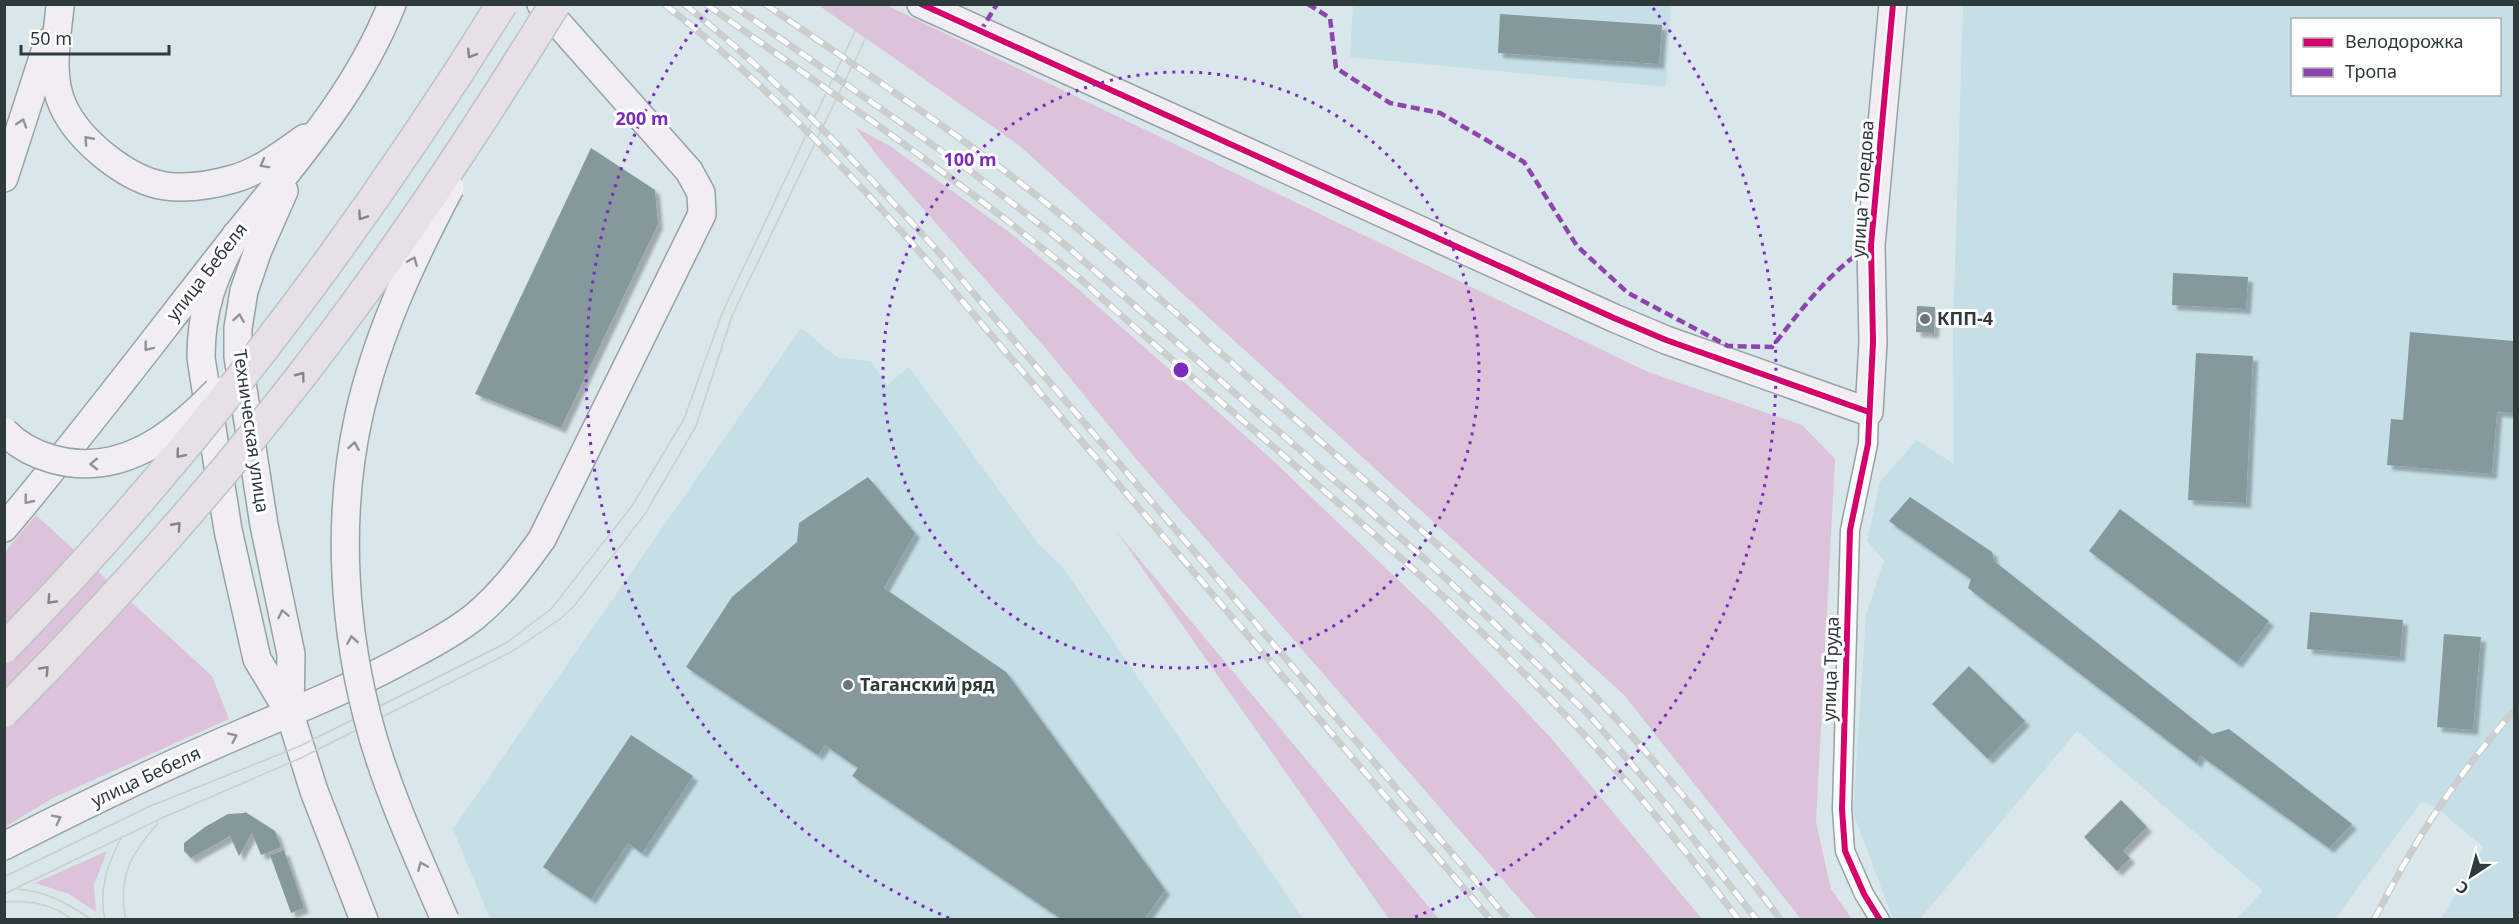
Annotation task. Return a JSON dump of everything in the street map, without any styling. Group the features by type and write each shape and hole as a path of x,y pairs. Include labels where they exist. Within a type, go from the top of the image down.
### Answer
{"main road":[{"name":"улица Бебеля","path":"4,528 236,234 300,157 366,64 392,4"},
{"path":"4,648 51,600 153,486 245,375 347,238 461,71 502,4"},
{"name":"улица Бебеля","path":"4,846 87,804 383,671 436,642 472,618 495,598 542,539 702,214 701,193 689,171 541,4"},
{"path":"4,712 84,631 280,403 377,274 499,95 555,4"},
{"path":"921,4 1614,318 1666,340 1869,412"},
{"name":"улица Толедова","path":"1869,412 1873,342 1871,245 1893,4"},
{"path":"61,5 54,66 63,106 81,132 103,157 133,174 164,186 197,186 236,179 268,162 304,138 342,100"},
{"path":"4,178 61,5"},
{"path":"445,920 403,822 372,734 351,637 345,549 348,476 359,414 378,348 416,252 499,95"},
{"name":"Техническая улица","path":"290,714 291,654 264,525 238,357 238,328 244,291 258,250 300,157"},
{"name":"Техническая улица","path":"236,234 211,287 201,333 201,358 228,530 257,659 290,714 314,791 364,920"},
{"path":"4,431 36,454 70,464 104,463 136,454 168,435 199,409 287,319"}],"street":[{"name":"улица Труда","path":"1869,412 1868,444 1850,530 1842,809 1845,850 1864,894 1880,920"}],"shaded area":[{"path":"818,5 886,5 1648,372 1802,425 1835,459 1816,822 1831,889 1852,919 1801,919 1624,695 1020,146"},
{"path":"1353,5 1671,5 1666,87 1350,57"},
{"path":"1963,5 2514,5 2514,919 2441,919 2483,847 2437,808 2422,801 2335,919 2236,919 2263,891 2077,731 1920,919 1893,919 1853,813 1866,615 1884,560 1867,541 1880,482 1917,440 1954,464 1953,332"},
{"path":"855,127 890,146 1013,235 1267,455 1434,614 1551,738 1702,919 1537,919 1136,459 1048,351 884,164"},
{"name":"Таганский ряд","path":"801,328 838,358 871,361 887,385 909,367 1039,545 1062,566 1303,919 490,919 453,829"},
{"path":"36,515 212,676 229,719 53,798 5,827 5,552"},
{"path":"1116,531 1439,919 1389,919"},
{"path":"107,851 94,885 96,912 69,894 35,883"}],"building":[{"path":"1500,14 1662,25 1659,64 1498,53"},
{"path":"591,148 655,190 658,224 561,428 475,394"},
{"path":"2173,273 2248,277 2246,309 2172,305"},
{"name":"КПП-4","path":"1917,306 1935,307 1934,333 1916,332"},
{"path":"2410,332 2514,341 2514,413 2497,412 2492,474 2387,465 2391,419 2403,420"},
{"path":"2196,353 2253,356 2246,503 2188,500"},
{"path":"868,477 915,533 884,588 1006,672 1165,890 1144,920 1063,920 852,776 858,768 825,745 818,755 686,667 732,597 797,542 799,523"},
{"path":"1910,497 1992,552 1994,561 2212,734 2229,729 2352,824 2329,848 2200,755 2197,763 1968,588 1971,579 1889,521"},
{"path":"2120,509 2269,621 2237,663 2089,551"},
{"path":"2310,612 2403,620 2400,657 2307,649"},
{"path":"2444,634 2481,637 2473,730 2437,727"},
{"path":"1969,666 2025,721 1988,759 1932,704"},
{"path":"631,735 693,776 642,853 628,843 591,899 543,867"},
{"path":"2121,800 2147,827 2123,851 2130,858 2117,871 2084,837"},
{"path":"244,811 275,831 281,847 261,855 252,833 239,856 230,836 191,858 184,851 184,843 205,827 228,814 245,813"},
{"path":"284,850 304,908 291,913 270,855"}],"tram line":[{"path":"4,877 148,807 300,746 506,643 551,609 632,506 684,419 723,311 868,4"},
{"path":"4,894 162,818 303,757 511,652 560,619 574,606 645,514 696,426 732,316 882,4"},
{"path":"126,920 123,891 128,867 140,845 158,823"},
{"path":"105,920 103,898 106,876 112,856 122,836"},
{"path":"18,889 38,892 57,899 92,920"},
{"path":"4,902 41,904 73,920"}],"railway":[{"path":"664,4 718,48 771,96 821,145 918,250 1491,920"},
{"path":"684,4 783,91 845,152 935,248 1509,920"},
{"path":"706,4 894,137 1033,241 1078,277 1365,526 1477,628 1560,709 1640,797 1739,920"},
{"path":"731,4 973,173 1055,236 1427,561 1590,716 1665,803 1757,920"},
{"path":"765,4 953,133 1051,207 1160,299 1447,553 1518,619 1612,714 1687,800 1781,920"},
{"path":"2374,920 2404,863 2454,785 2514,711"}],"marked path":[{"path":"980,32 997,4"},
{"path":"1308,4 1330,18 1336,68 1390,103 1440,113 1524,162 1577,246 1628,293 1728,346 1772,347 1829,279 1871,245"}],"cycle path":[{"path":"921,4 1614,318 1666,340 1869,412"},
{"path":"1880,920 1864,894 1845,851 1842,809 1850,530 1868,444 1873,342 1871,245 1893,4"}],"place":[{"name":"КПП-4","path":"1925,319"},
{"name":"Таганский ряд","path":"848,685"}]}
